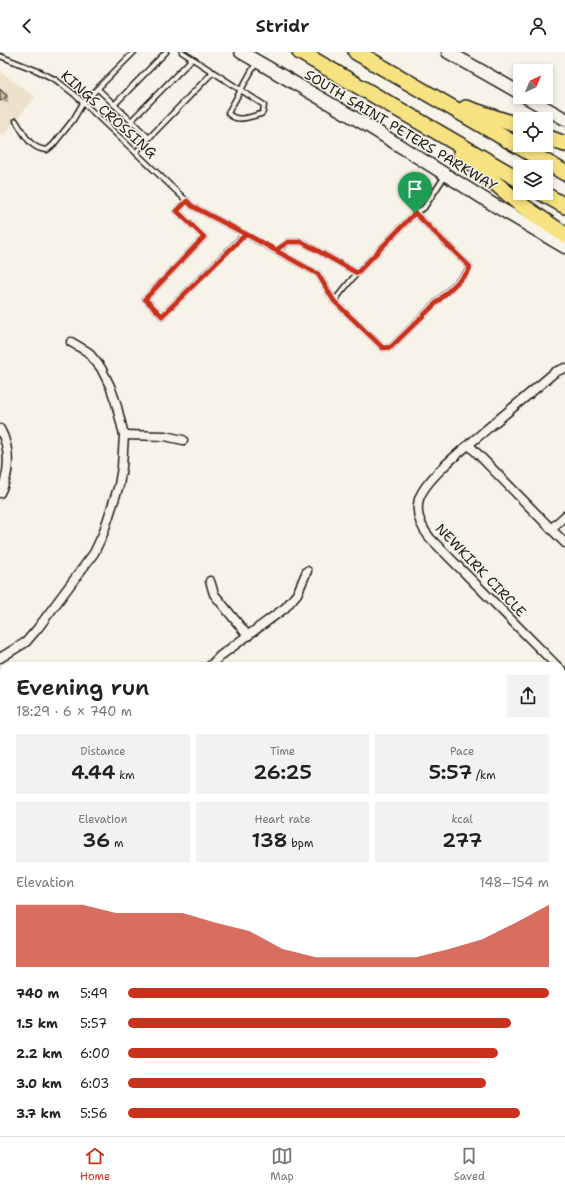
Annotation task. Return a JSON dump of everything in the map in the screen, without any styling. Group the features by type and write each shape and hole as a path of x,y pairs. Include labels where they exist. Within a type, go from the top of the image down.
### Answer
{"highway":[{"path":"300,52 513,176"},
{"path":"356,52 565,173"},
{"path":"438,99 513,124"},
{"path":"428,126 520,204 565,235"},
{"path":"553,139 565,144"},
{"path":"553,199 565,206"}],"main road":[{"name":"SOUTH SAINT PETERS PARKWAY","path":"241,52 365,124 494,205 565,247"},
{"path":"448,52 513,90"},
{"path":"538,104 565,120"}],"street":[{"path":"0,658 26,642 94,553 119,485 124,435 116,403 101,368 88,352 71,342"},
{"name":"NEWKIRK CIRCLE","path":"553,662 430,538 423,529 418,518 418,508 419,498 433,478 469,445 555,372 565,368"},
{"path":"0,429 5,437 8,454 8,469 0,494"},
{"path":"124,435 165,436 183,440"},
{"path":"469,445 565,543"},
{"path":"551,529 565,516"},
{"path":"214,662 285,608 298,594 307,571"},
{"path":"210,581 214,594 248,636"}],"lane":[{"path":"16,121 28,140 34,146 46,150 53,145 73,120 83,103 134,52"},
{"path":"114,105 166,52"},
{"path":"182,52 241,91 264,105 263,112 261,114 237,120 231,117 228,113 241,91 257,61"},
{"name":"KINGS CROSSING","path":"0,56 56,80 136,152 192,206 318,274 334,301 383,348 391,347 468,272 470,267 415,213"},
{"path":"131,121 192,59"},
{"path":"136,152 213,72"},
{"path":"98,89 149,138"},
{"path":"334,301 357,273 415,213 424,208 446,174"},
{"path":"187,201 177,211 204,237 145,299 162,316 246,234"},
{"path":"276,250 288,242 302,242 357,273"}],"shaded area":[{"path":"0,71 35,97 3,136 0,133"}],"building":[{"path":"0,89 7,96 1,101 0,101"}],"route":[{"path":"415,213 357,273 302,242 288,242 276,250 246,234 192,206 187,201 177,211 204,237 145,299 162,316 246,234 318,274 334,301 383,348 391,347 468,272 470,267 415,213"}]}
